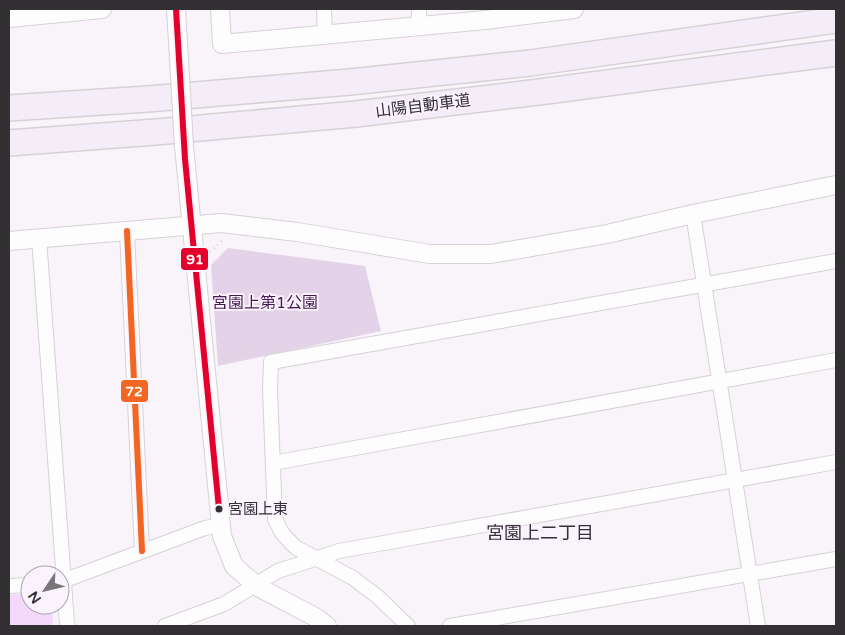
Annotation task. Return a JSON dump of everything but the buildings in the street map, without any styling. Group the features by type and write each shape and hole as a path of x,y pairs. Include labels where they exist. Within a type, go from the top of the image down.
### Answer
{"highway":[{"name":"山陽自動車道","path":"9,108 148,99 369,80 540,61 836,20"},
{"name":"山陽自動車道","path":"9,143 356,114 836,53"}],"street":[{"path":"9,18 102,9"},
{"path":"176,9 184,146 222,536 234,566 255,585 317,618 327,626"},
{"path":"220,9 222,44 325,35 419,17 574,9"},
{"path":"324,9 325,35"},
{"path":"9,241 221,223 297,232 429,254 490,254 607,234 693,214 836,185"},
{"path":"693,214 758,626"},
{"path":"127,231 142,551"},
{"path":"39,238 61,565"},
{"path":"408,626 378,597 353,578 295,547 282,533 275,519 270,390 271,362 836,261"},
{"path":"273,463 836,360"},
{"path":"166,626 224,604 278,571 339,551 836,462"},
{"path":"70,578 205,528 221,525"},
{"path":"450,626 836,559"}],"path":[{"path":"297,317 311,316"},
{"path":"205,363 255,350"}],"green space":[{"name":"宮園上第1公園","path":"228,248 365,266 381,331 218,366 211,265"}],"shaded area":[{"path":"20,594 20,615 52,615 53,626 9,626 9,595"}],"transit line":[{"name":"91","path":"176,9 185,159 219,509"},
{"name":"72","path":"127,231 142,551"}],"place":[{"name":"宮園上東","path":"219,509"}],"district":[{"name":"宮園上二丁目","path":"540,533"}]}
